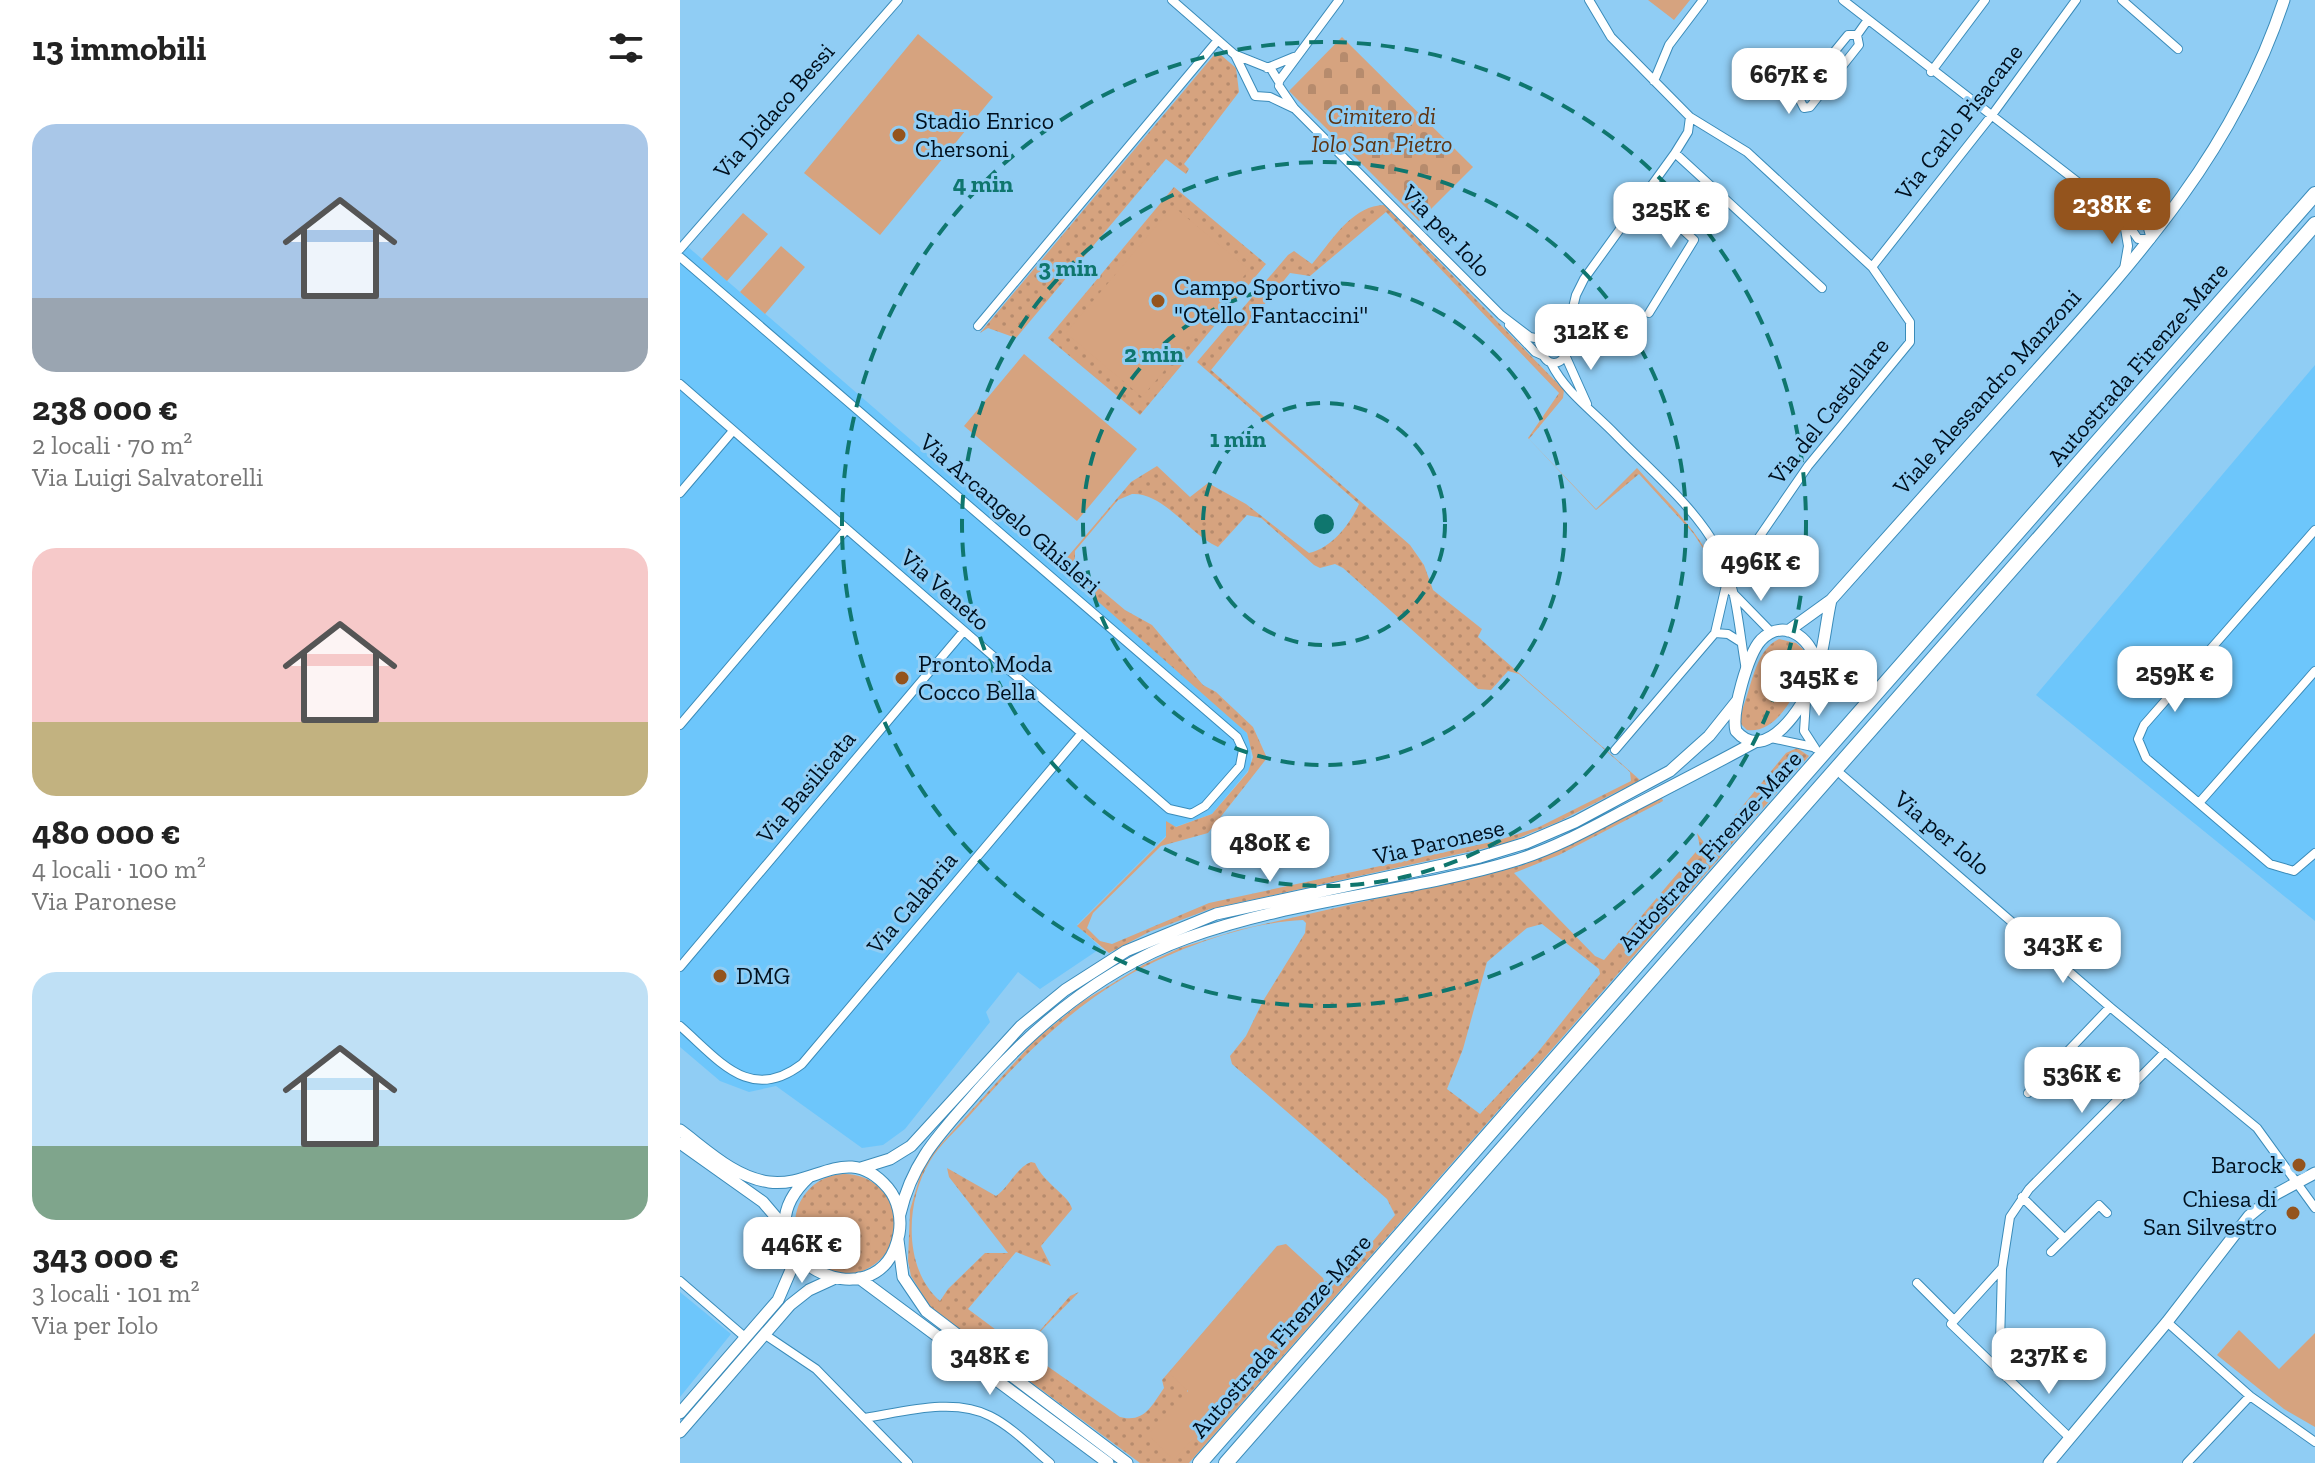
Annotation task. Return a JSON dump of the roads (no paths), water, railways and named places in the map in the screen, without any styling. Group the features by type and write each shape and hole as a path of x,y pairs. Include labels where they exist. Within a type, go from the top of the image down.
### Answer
{"highway":[{"name":"Autostrada Firenze-Mare","path":"1200,1463 2315,194"},
{"name":"Autostrada Firenze-Mare","path":"1226,1463 2315,224"}],"street":[{"name":"Via Didaco Bessi","path":"680,249 898,0"},
{"path":"1172,0 1235,55 1275,72 1279,84"},
{"path":"1235,55 1255,96 1270,97 1295,57 1339,0"},
{"name":"Via del Castellare","path":"1589,0 1611,37 1690,117 1747,152 1872,267 1910,322 1910,342 1808,466 1745,556 1725,568"},
{"path":"1654,81 1669,45 1703,0"},
{"path":"1843,0 1931,72 1992,115 2124,218 2138,239 2151,239 2147,225 2124,218"},
{"path":"1931,72 1985,0"},
{"name":"Via Carlo Pisacane","path":"1872,267 1992,115 2076,0"},
{"path":"2122,0 2178,49"},
{"name":"Viale Alessandro Manzoni","path":"1788,631 1831,600 2123,274 2177,207 2229,128 2257,71 2284,0"},
{"path":"1857,35 1848,35 1798,96 1804,108 1810,107 1859,45 1857,35 1867,21"},
{"path":"978,326 1218,40"},
{"path":"1249,82 1253,72 1295,57"},
{"path":"1823,63 1836,75"},
{"name":"Via per Iolo","path":"1279,84 1294,108 1501,315 1524,333 1551,341 1564,350 1587,405"},
{"name":"Via per Iolo","path":"1270,97 1294,108"},
{"path":"1551,341 1545,346 1548,359 1558,362 1564,350 1576,295 1675,153 1688,132 1690,117"},
{"path":"1675,153 1822,288"},
{"path":"1644,194 1694,240 1649,313"},
{"path":"2124,218 2157,215 2177,207"},
{"path":"2123,274 2128,246 2124,218"},
{"name":"Via Arcangelo Ghisleri","path":"680,257 1237,737 1243,750 1240,766 1205,806 1191,814"},
{"name":"Via per Iolo","path":"1501,315 1516,335 1548,359 1574,397 1587,405 1704,529 1725,568 1747,674"},
{"name":"Via Veneto","path":"680,384 845,531 1169,809 1191,814"},
{"path":"680,493 732,432"},
{"path":"2315,530 2140,731 2142,753 2280,870 2301,868 2315,853"},
{"path":"680,725 845,531"},
{"path":"1615,750 1715,633 1725,568"},
{"name":"Via per Iolo","path":"1732,592 1772,633"},
{"path":"1808,693 1771,738 1815,748 1804,731 1802,717 1817,670 1831,600"},
{"path":"1755,742 1736,731 1737,701 1758,643 1772,633 1788,631 1811,645 1817,670"},
{"name":"Via Basilicata","path":"680,967 963,632"},
{"path":"1715,633 1728,634 1741,643"},
{"path":"2199,803 2315,671"},
{"name":"Via Paronese","path":"861,1168 890,1159 911,1146 1021,1026 1065,990 1126,951 1216,914 1480,857 1526,843 1575,822 1670,771 1709,736 1737,701"},
{"name":"Via Calabria","path":"704,1047 747,1080 762,1081 789,1074 802,1064 1081,734"},
{"name":"Via Paronese","path":"900,1214 908,1183 922,1155 992,1075 1046,1021 1122,968 1209,931 1490,868 1534,854 1578,835 1755,742 1771,738"},
{"name":"Via per Iolo","path":"1842,775 2110,1007 2257,1128 2315,1208"},
{"path":"2028,1093 2110,1007"},
{"path":"680,1026 704,1047"},
{"path":"680,1036 704,1047"},
{"path":"2006,1377 2000,1352 2002,1269 2006,1230 2022,1197 2165,1052"},
{"path":"680,1130 744,1175 770,1182 809,1177 834,1166 861,1168 878,1177 890,1190 900,1214 898,1238 903,1277 926,1311 1127,1463"},
{"path":"680,1143 763,1202 787,1229 797,1256 809,1268 833,1279"},
{"path":"2051,1462 2167,1322 2249,1216 2315,1173"},
{"path":"787,1229 789,1206 809,1177"},
{"path":"2022,1197 2064,1238"},
{"path":"2051,1252 2099,1205 2107,1213"},
{"path":"680,1432 799,1297 833,1279 859,1278 884,1263 898,1238"},
{"path":"680,1413 778,1300 797,1256"},
{"path":"1953,1319 2002,1269"},
{"path":"859,1278 1108,1463"},
{"path":"680,1281 746,1338"},
{"path":"1917,1283 1953,1319 1954,1328 2070,1438"},
{"path":"2167,1322 2250,1396 2315,1442"},
{"path":"764,1334 816,1369 908,1463"},
{"path":"2187,1463 2250,1396"},
{"path":"865,1418 946,1408 974,1409 993,1417 1050,1463"}],"place":[{"name":"Stadio Enrico Chersoni","path":"899,135"},
{"name":"Campo Sportivo \"Otello Fantaccini\"","path":"1158,301"},
{"name":"Pronto Moda Cocco Bella","path":"902,678"},
{"name":"DMG","path":"720,976"},
{"name":"Barock","path":"2299,1165"},
{"name":"Chiesa di San Silvestro","path":"2293,1213"}],"park label":[{"name":"Cimitero di Iolo San Pietro","path":"1382,130"}]}
